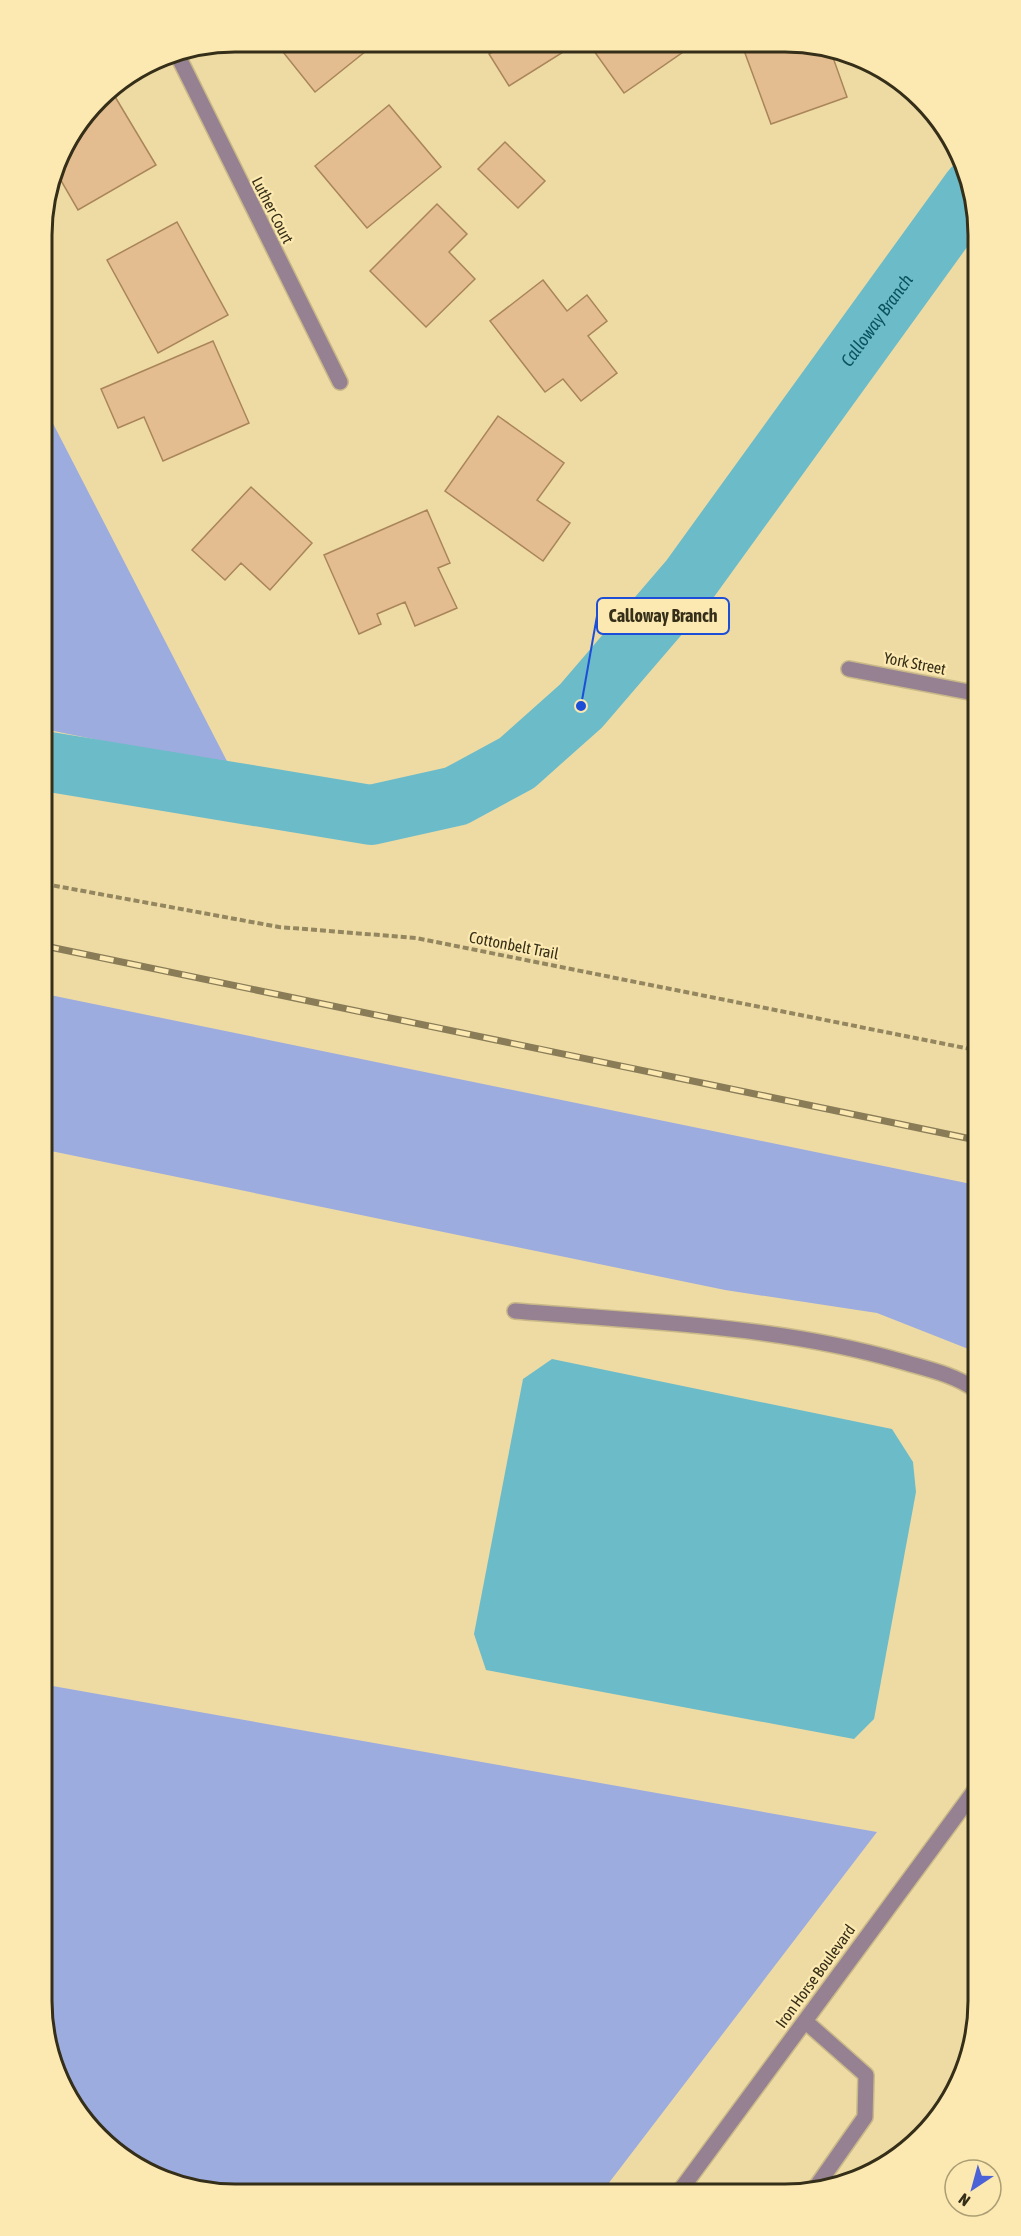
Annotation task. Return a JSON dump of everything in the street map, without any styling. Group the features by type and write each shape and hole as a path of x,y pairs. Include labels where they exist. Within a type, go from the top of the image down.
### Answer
{"street":[{"name":"Luther Court","path":"181,61 340,382"},
{"name":"York Street","path":"849,669 968,692"},
{"path":"515,1311 745,1330 866,1351 960,1378 968,1384"},
{"name":"Iron Horse Boulevard","path":"685,2184 968,1800"},
{"path":"805,2021 866,2075 865,2117 821,2179"}],"path":[{"name":"Cottonbelt Trail","path":"53,885 279,927 416,938 968,1049"}],"shaded area":[{"path":"53,423 230,767 53,731"},
{"path":"53,996 968,1183 968,1349 877,1313 725,1290 52,1151"},
{"path":"552,1359 892,1429 913,1462 916,1492 874,1719 854,1739 486,1670 474,1634 523,1379"},
{"path":"52,1686 877,1832 608,2184 236,2184 200,2180 166,2170 144,2159 106,2130 77,2092 66,2070 59,2048 52,2000"}],"building":[{"path":"563,52 509,86 489,54 492,53"},
{"path":"595,52 683,52 624,93"},
{"path":"745,52 785,52 834,59 847,97 771,124"},
{"path":"284,53 364,53 315,92"},
{"path":"116,98 156,165 78,210 61,181 62,177 83,134"},
{"path":"389,105 441,167 367,228 315,166"},
{"path":"505,142 545,181 518,208 478,169"},
{"path":"437,204 467,234 449,252 475,279 426,327 370,271"},
{"path":"177,222 228,315 158,353 107,260"},
{"path":"543,280 567,311 587,295 607,321 588,336 617,373 581,401 563,379 545,392 490,321"},
{"path":"213,341 249,423 163,461 144,417 118,428 101,389"},
{"path":"498,416 564,463 537,500 570,523 543,561 445,491"},
{"path":"251,487 312,543 270,590 241,563 225,580 192,550"},
{"path":"427,510 450,563 438,568 457,608 415,626 405,602 377,614 381,624 359,634 324,555"}],"waterway":[{"name":"Calloway Branch","path":"53,762 371,815 456,796 517,763 581,706 690,579 964,200"}],"railway":[{"path":"53,948 968,1138"}],"place":[{"name":"Calloway Branch","path":"581,706"}]}
